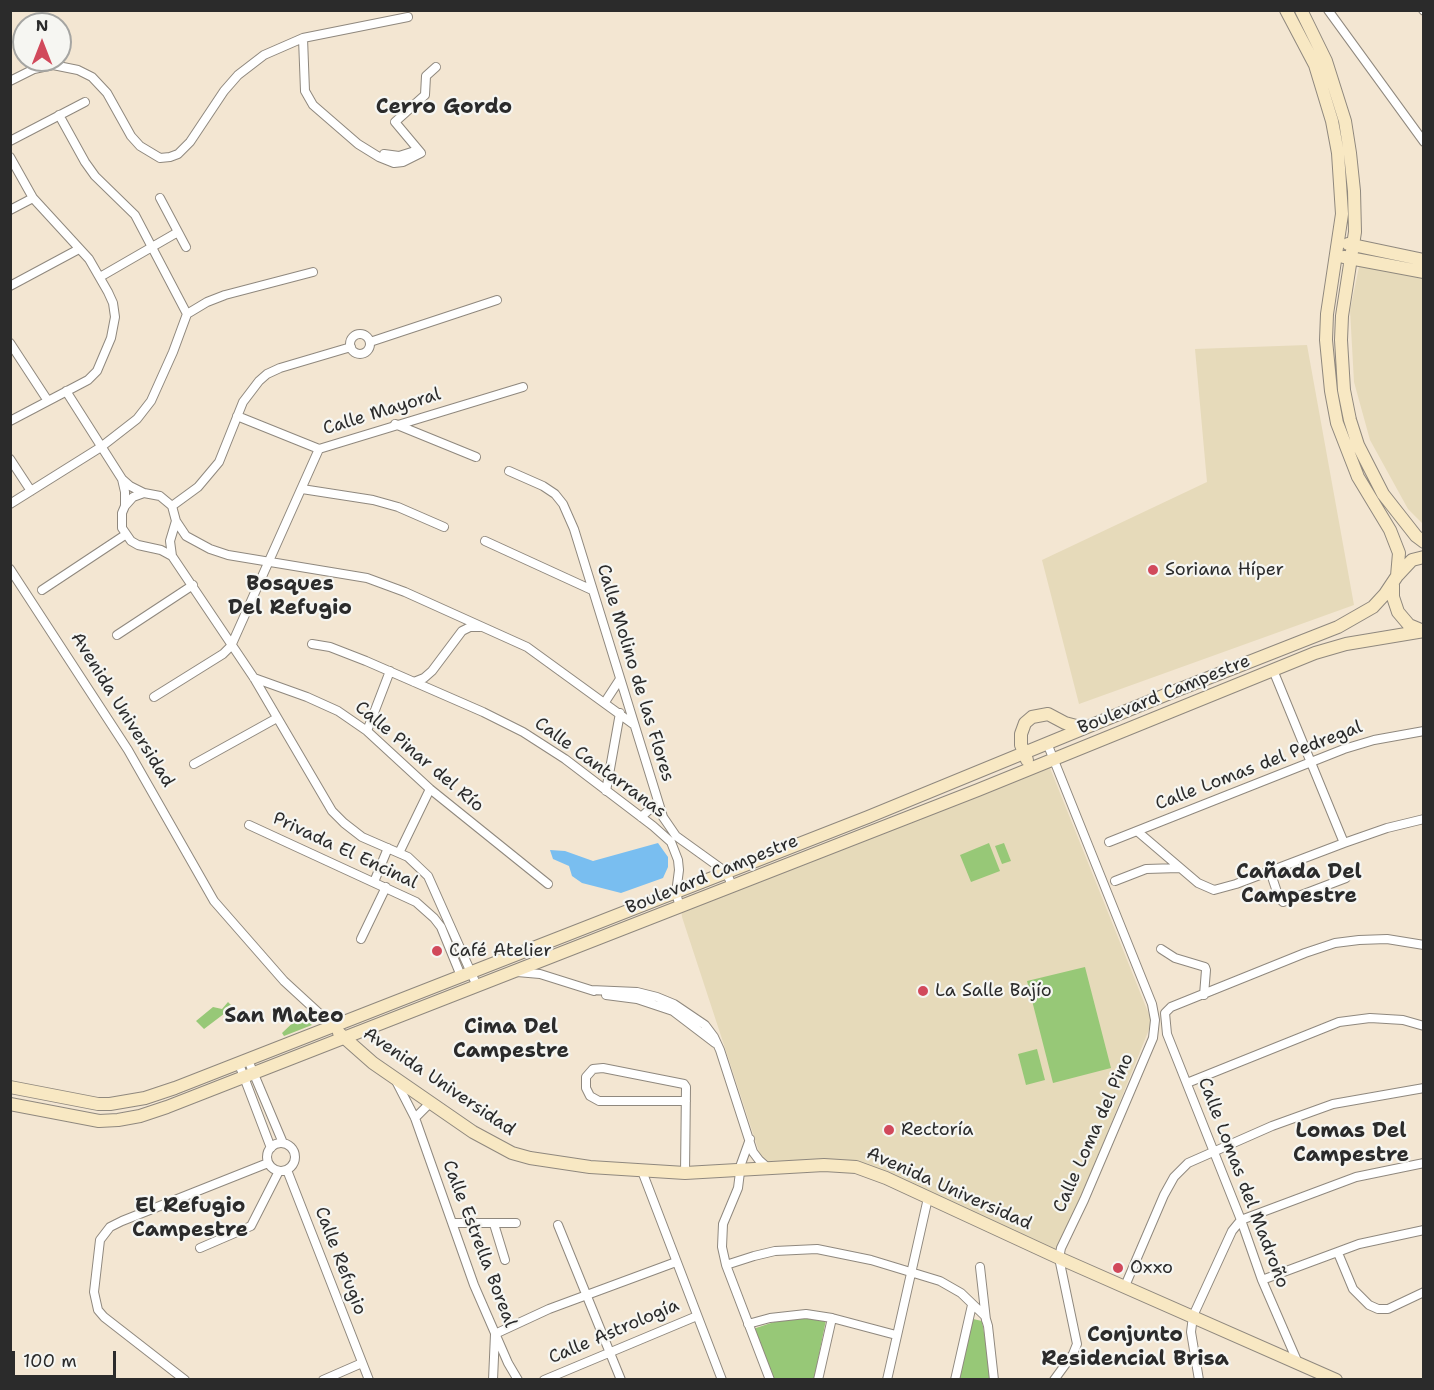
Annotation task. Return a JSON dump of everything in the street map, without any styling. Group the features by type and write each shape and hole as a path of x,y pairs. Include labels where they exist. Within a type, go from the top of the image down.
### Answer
{"street":[{"path":"1286,10 1315,64 1332,121 1338,153 1342,192 1339,242 1327,314 1326,340 1331,391 1340,431 1358,477 1396,542 1399,563 1393,597 1398,612 1408,624 1423,631"},
{"path":"1301,10 1326,61 1345,121 1354,191 1354,245 1345,297 1341,340 1344,390 1350,420 1358,445 1383,494 1424,542"},
{"path":"1328,10 1424,142"},
{"path":"10,81 34,69 53,65 64,66 85,74 101,85 131,136 140,146 159,158 170,158 178,154 190,142 224,91 238,75 264,55 305,37 408,16"},
{"path":"305,37 309,80 315,99 361,140 394,160 403,162 419,152 398,128 396,120 425,95 426,76 436,67"},
{"path":"10,141 85,102"},
{"path":"59,115 95,176 135,215 187,314"},
{"path":"10,156 33,198 79,249 100,277 115,311 111,338 97,371 88,380 10,421"},
{"path":"10,210 33,198"},
{"path":"160,198 186,247"},
{"path":"100,277 178,232"},
{"path":"1339,242 1424,260"},
{"path":"10,286 79,249"},
{"path":"1337,256 1424,272"},
{"path":"10,504 101,447 137,419 151,401 187,314 225,295 313,272"},
{"path":"370,342 497,300"},
{"path":"358,335 367,337 370,342 369,348 363,354 357,353 351,347 351,340 358,335"},
{"path":"10,343 48,401"},
{"path":"172,506 198,487 219,462 237,416 252,388 267,374 351,347"},
{"name":"Calle Mayoral","path":"231,646 319,449 395,424 524,387"},
{"path":"66,392 122,479 144,493 160,495 172,506 176,521 186,536 210,549 238,557 367,578 405,591 527,647 633,724"},
{"path":"237,416 319,449"},
{"path":"395,424 476,457"},
{"path":"10,459 31,491"},
{"name":"Calle Molino de las Flores","path":"509,471 543,486 555,494 563,504 574,529 657,803 668,827 676,836 726,872 732,885"},
{"path":"122,479 125,506 121,520 125,535 138,545 161,550 172,556 231,646 255,678 332,811 344,824 362,837 408,857 428,876 439,899 466,974"},
{"path":"302,489 373,500 398,507 444,527"},
{"path":"125,506 133,497 144,493"},
{"path":"172,556 170,541 176,521"},
{"path":"42,590 125,535"},
{"path":"485,541 592,590"},
{"name":"Boulevard Campestre","path":"10,1087 86,1103 111,1104 145,1098 244,1062 858,821 1351,621 1373,607 1412,560 1424,557"},
{"name":"Avenida Universidad","path":"10,569 128,750 214,901 284,981 333,1026 342,1038 395,1078 493,1144 530,1158 590,1167 642,1171 685,1173 824,1165 856,1167 886,1178 1059,1258 1336,1380"},
{"path":"117,635 193,585"},
{"path":"414,682 424,678 432,670 462,631 470,627 483,626"},
{"name":"Boulevard Campestre","path":"10,1104 82,1119 118,1120 167,1107 477,986 516,972 535,970 732,885 1031,769 1273,670 1346,644 1423,631"},
{"name":"Calle Cantarranas","path":"312,644 330,647 390,671 483,712 540,742 666,837 676,852 679,870 676,893 680,907"},
{"path":"154,697 223,654 231,646"},
{"path":"432,670 431,680 436,691"},
{"path":"1273,670 1344,843"},
{"path":"367,731 390,671"},
{"name":"Calle Pinar del Río","path":"255,678 338,711 367,731 430,789 548,884"},
{"path":"605,702 620,679"},
{"path":"606,791 620,713"},
{"path":"1031,769 1021,745 1022,729 1028,719 1036,715 1048,714 1084,728"},
{"path":"194,764 277,718"},
{"name":"Calle Lomas del Pedregal","path":"1109,842 1310,762 1374,740 1424,731"},
{"path":"1047,743 1054,759"},
{"name":"Calle Loma del Pino","path":"1054,759 1145,985 1155,1020 1153,1038 1084,1200 1061,1248 1059,1258"},
{"path":"399,853 430,789"},
{"path":"641,817 657,803"},
{"path":"1137,831 1198,883 1214,890 1387,828 1424,819"},
{"name":"Privada El Encinal","path":"249,825 404,895 426,909"},
{"path":"374,882 388,848"},
{"path":"1115,880 1146,868 1179,868"},
{"path":"1270,871 1283,902 1346,878"},
{"path":"361,939 386,887"},
{"path":"439,899 426,909 441,927 466,974 477,986"},
{"path":"1161,949 1175,958 1205,967 1203,995 1297,956 1335,943 1387,939 1424,945"},
{"path":"512,956 535,970 591,990 637,992 674,1004 705,1025 717,1043 753,1152 768,1168"},
{"name":"Calle Lomas del Madroño","path":"1203,995 1171,1007 1165,1013 1167,1034 1241,1220 1262,1280 1298,1363"},
{"path":"1186,1083 1339,1022 1370,1018 1403,1020 1424,1026"},
{"path":"244,1062 271,1148"},
{"path":"685,1173 686,1101 686,1087 683,1083 603,1068 593,1069 586,1077 586,1088 590,1096 599,1101 686,1101"},
{"path":"200,1248 251,1226 283,1171 294,1163 295,1153 292,1148 283,1143 249,1075"},
{"name":"Calle Estrella Boreal","path":"395,1078 415,1118 474,1285 518,1380"},
{"path":"1125,1286 1164,1195 1174,1178 1188,1163 1272,1126 1333,1104 1424,1088"},
{"path":"415,1118 430,1102"},
{"path":"750,1139 743,1154 738,1188 723,1224 722,1248 726,1265 770,1380"},
{"path":"268,1163 267,1155 271,1148 283,1143"},
{"path":"185,1380 98,1310 94,1292 100,1240 111,1227 122,1221 268,1163 283,1171"},
{"path":"1200,1380 1191,1332 1193,1316 1232,1230 1241,1220 1356,1177 1424,1163"},
{"name":"Calle Refugio","path":"283,1171 369,1380"},
{"path":"642,1171 720,1379"},
{"path":"887,1380 928,1198"},
{"path":"453,1223 516,1223"},
{"path":"494,1224 505,1260"},
{"path":"558,1225 621,1380"},
{"path":"1262,1280 1359,1244 1424,1230"},
{"path":"726,1265 775,1251 817,1249 861,1257 952,1287 987,1320"},
{"path":"1338,1253 1353,1289 1369,1305 1378,1309 1388,1309 1424,1292"},
{"path":"1053,1380 1073,1354 1077,1344 1059,1258"},
{"path":"493,1380 495,1334 549,1309 676,1262"},
{"path":"980,1267 994,1380"},
{"path":"955,1380 972,1305"},
{"path":"748,1324 798,1314 820,1315 896,1335"},
{"name":"Calle Astrología","path":"544,1380 696,1316"},
{"path":"818,1380 832,1318"},
{"path":"323,1380 362,1363"}],"shaded area":[{"path":"1360,262 1423,276 1423,524 1408,509 1370,440 1354,382 1350,310"},
{"path":"1307,345 1354,605 1079,704 1042,560 1207,482 1195,349"},
{"name":"La Salle Bajío","path":"1050,768 1152,1022 1058,1255 879,1172 763,1164 681,908"}],"green space":[{"path":"989,843 1000,871 971,882 960,855"},
{"path":"1004,843 1011,861 1002,864 995,846"},
{"path":"1085,967 1111,1068 1053,1083 1027,981"},
{"path":"228,1002 233,1007 204,1029 196,1021 213,1007 222,1009"},
{"path":"301,1015 312,1025 284,1036 282,1033"},
{"path":"1037,1049 1045,1080 1026,1085 1018,1054"},
{"path":"804,1317 826,1320 814,1379 773,1379 753,1329 774,1322"},
{"path":"973,1319 982,1321 992,1379 958,1380"}],"water":[{"path":"658,843 668,857 668,867 663,878 621,893 582,883 572,876 569,866 553,859 550,850 565,851 593,861"}],"place":[{"name":"Soriana Híper","path":"1153,570"},
{"name":"Café Atelier","path":"437,951"},
{"name":"La Salle Bajío","path":"923,991"},
{"name":"Rectoría","path":"889,1130"},
{"name":"Oxxo","path":"1118,1268"}],"district":[{"name":"Cerro Gordo","path":"444,108"},
{"name":"Bosques Del Refugio","path":"290,597"},
{"name":"Cañada Del Campestre","path":"1299,885"},
{"name":"San Mateo","path":"284,1017"},
{"name":"Cima Del Campestre","path":"511,1040"},
{"name":"Lomas Del Campestre","path":"1351,1144"},
{"name":"El Refugio Campestre","path":"190,1219"},
{"name":"Conjunto Residencial Brisa","path":"1135,1348"}]}
